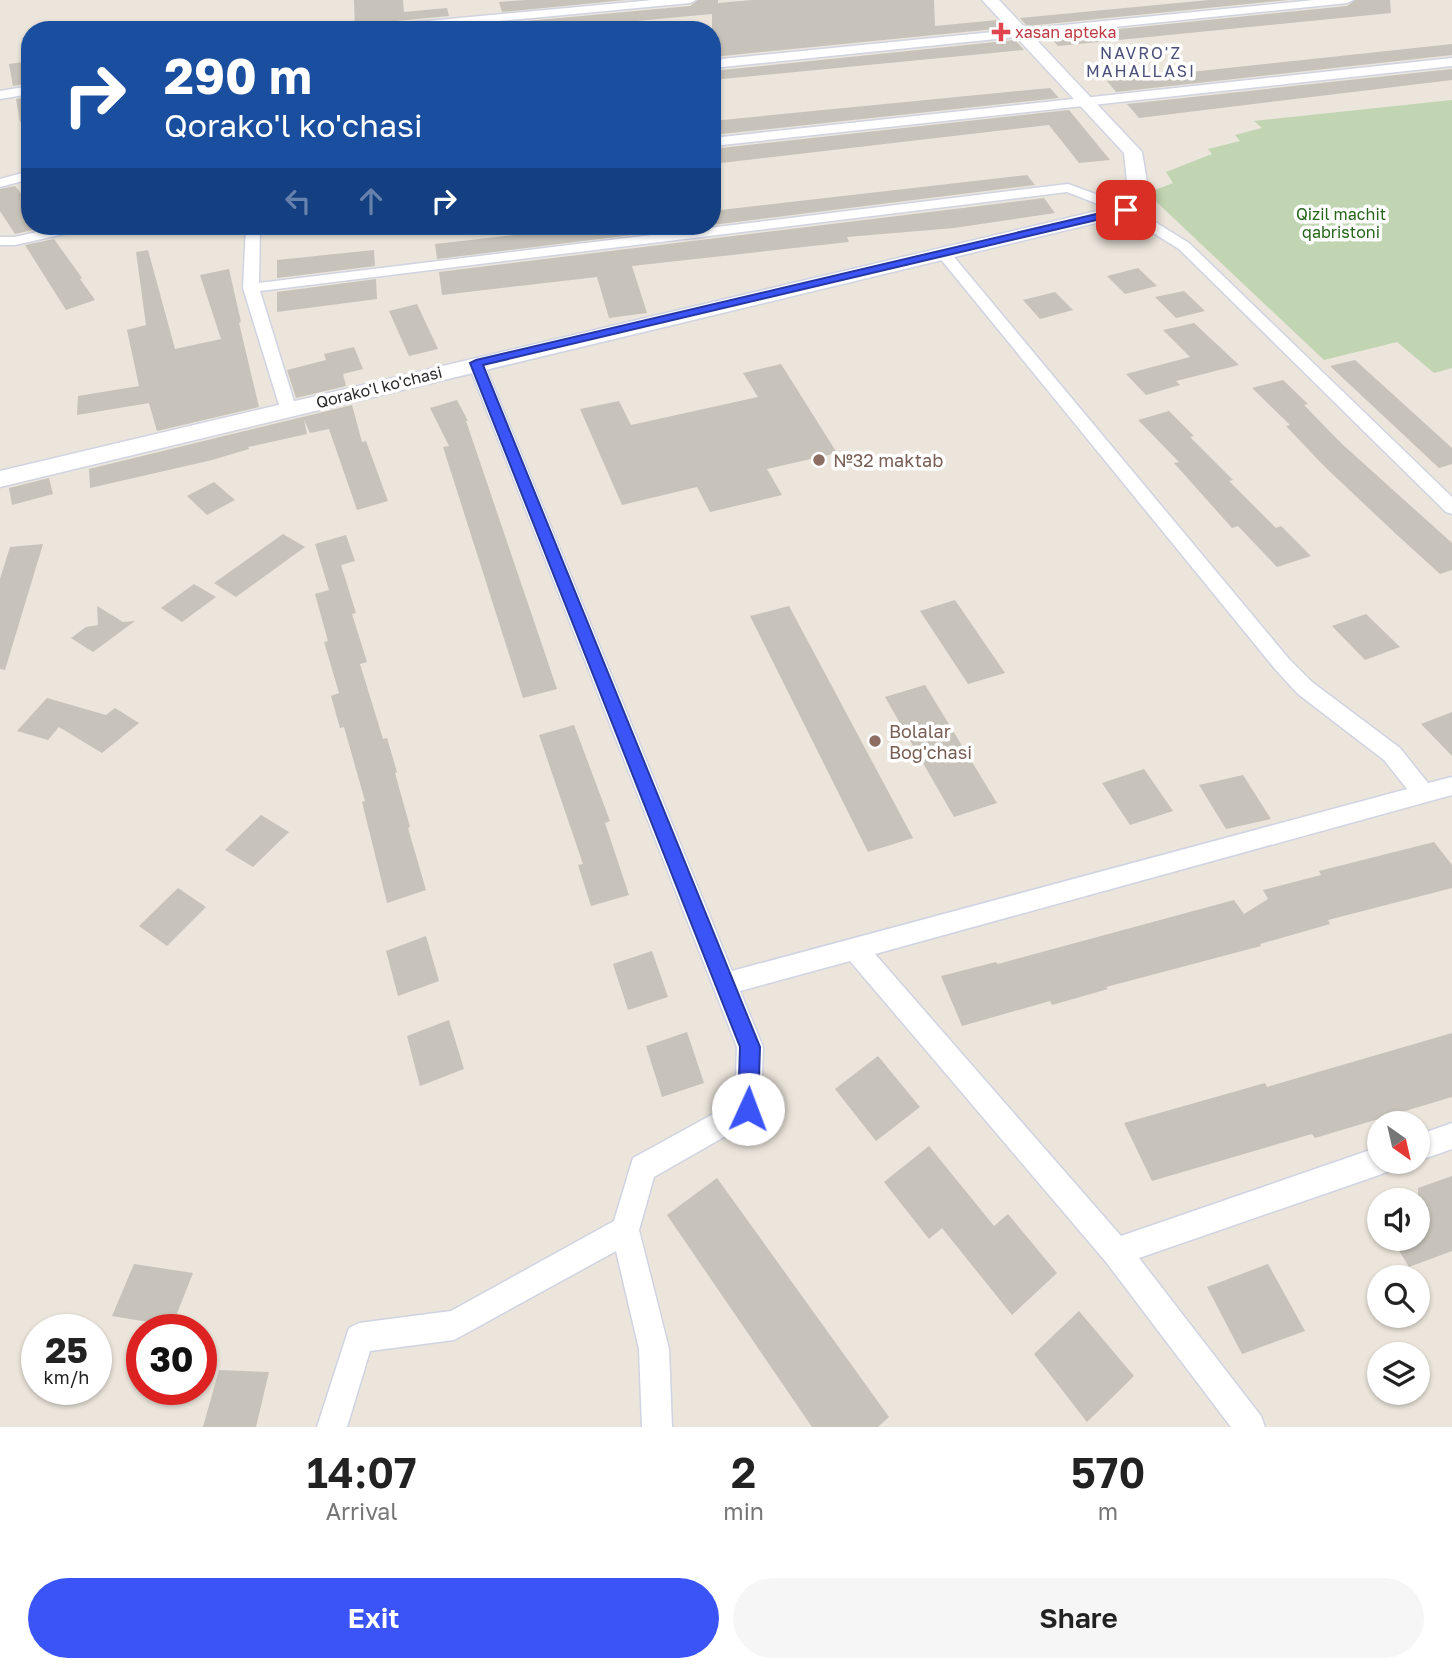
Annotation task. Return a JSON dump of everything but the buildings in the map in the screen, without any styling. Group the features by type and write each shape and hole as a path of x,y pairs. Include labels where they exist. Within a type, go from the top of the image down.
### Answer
{"street":[{"path":"462,21 690,0"},
{"path":"990,0 1133,152 1137,182 1126,210"},
{"path":"721,63 1347,0"},
{"path":"721,141 1452,62"},
{"path":"0,95 21,92"},
{"path":"0,183 21,177"},
{"path":"721,230 1068,188 1126,210 1184,246 1452,508"},
{"name":"Qorako'l ko'chasi","path":"0,479 476,363 1126,210"},
{"path":"0,241 15,241 41,235"},
{"path":"253,235 251,288 288,408"},
{"path":"251,288 684,235"},
{"path":"944,254 1282,664 1305,688 1392,754 1423,794"},
{"path":"476,363 750,1047 748,1109 643,1168 625,1230 654,1349 657,1427"},
{"path":"725,984 1452,786"},
{"path":"856,950 1116,1252 1250,1427"},
{"path":"1430,1144 1452,1136"},
{"path":"1116,1252 1367,1165"},
{"path":"332,1427 359,1338 454,1325 625,1230"}],"green space":[{"name":"Qizil machit qabristoni","path":"1452,100 1452,368 1434,373 1397,342 1324,360 1147,193 1173,183 1166,172 1212,154 1208,149 1240,141 1235,135 1262,128 1254,121"}],"place":[{"name":"xasan apteka","path":"1001,32"},
{"name":"№32 maktab","path":"819,460"},
{"name":"Bolalar Bog'chasi","path":"875,741"}],"district":[{"name":"NAVRO'Z MAHALLASI","path":"1141,62"}],"route":[{"path":"748,1109 750,1047 476,363 1126,210"}]}
